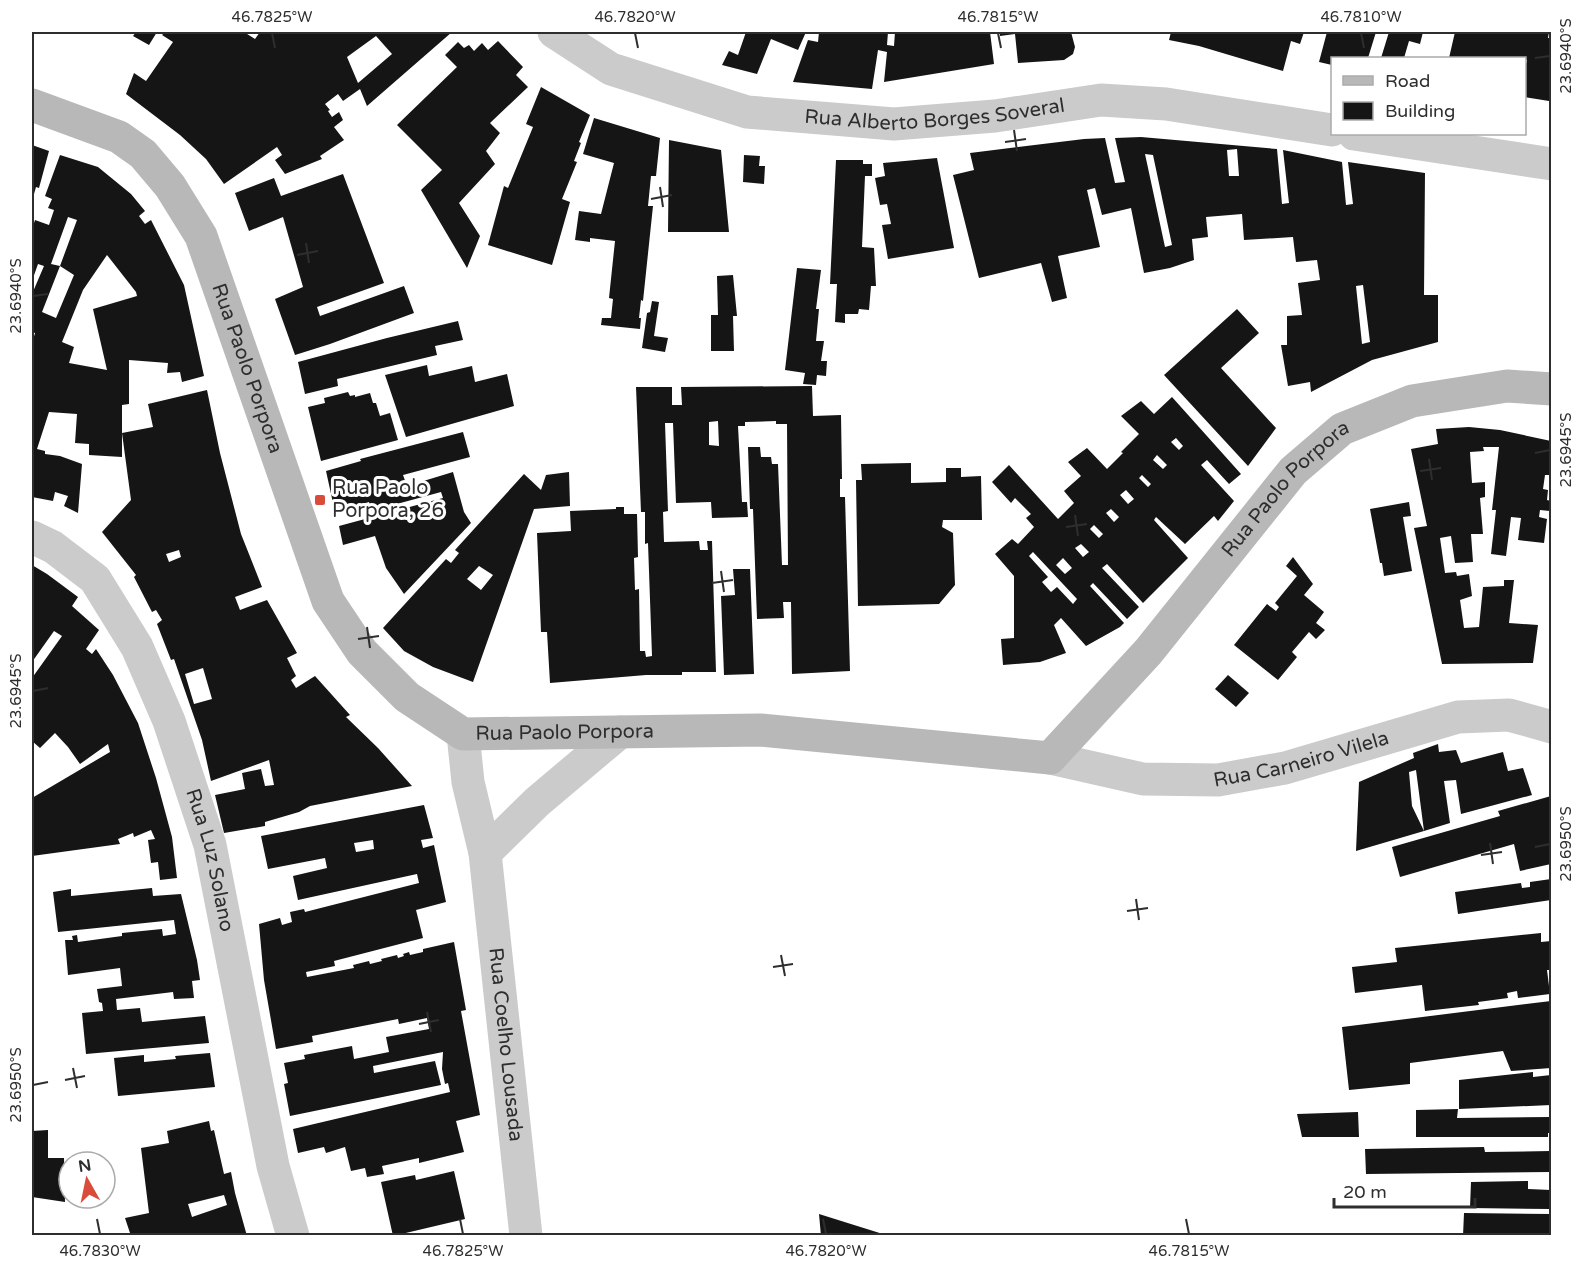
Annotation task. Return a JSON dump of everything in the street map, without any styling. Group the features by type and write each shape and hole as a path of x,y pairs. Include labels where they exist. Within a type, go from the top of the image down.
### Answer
{"street":[{"name":"Rua Alberto Borges Soveral","path":"554,32 611,69 747,112 894,124 995,116 1101,100 1166,104 1331,130"},
{"name":"Rua Paolo Porpora","path":"32,105 119,137 144,154 170,186 201,236 328,601 362,652 407,697 463,734 760,730 1050,758 1148,652 1293,471 1342,429 1412,401 1507,386 1551,389"},
{"path":"1361,135 1551,164"},
{"name":"Rua Luz Solano","path":"32,537 53,547 95,579 137,647 169,721 210,845 273,1166 293,1236"},
{"name":"Rua Carneiro Vilela","path":"1050,758 1143,779 1218,780 1285,768 1458,717 1509,715 1551,727"},
{"path":"1089,716 1096,768"},
{"path":"485,853 538,801 620,732"},
{"name":"Rua Coelho Lousada","path":"463,734 468,782 485,853 526,1236"}],"building":[{"path":"136,32 157,32 149,45 133,36"},
{"path":"165,32 244,32 255,39 260,32 452,32 367,106 360,89 343,101 338,94 325,104 332,117 339,112 343,120 334,127 344,140 320,156 322,159 285,174 275,160 282,155 277,147 224,184 206,159 180,135 126,94 134,73 146,81 173,42 162,35","holes":["376,36 392,54 358,83 347,57"]},
{"path":"746,32 806,32 798,50 771,39 757,74 722,65 729,51 738,55"},
{"path":"819,32 888,32 887,45 894,46 895,32 990,32 994,64 884,82 887,52 878,50 872,89 793,82 808,40 818,42"},
{"path":"1000,32 1071,32 1075,47 1073,54 1064,60 1018,63 1015,34 1000,36"},
{"path":"1171,32 1304,32 1300,44 1291,41 1283,71 1199,46 1169,40"},
{"path":"1327,32 1376,32 1368,57 1331,57 1331,65 1319,62"},
{"path":"1389,32 1423,32 1420,44 1409,41 1404,57 1381,57"},
{"path":"1455,32 1549,32 1551,87 1549,101 1526,97 1526,57 1449,57"},
{"path":"498,41 523,67 516,75 528,87 490,123 500,133 486,151 495,164 459,203 480,236 467,268 421,190 442,170 397,125 457,67 445,55 458,42 464,48 469,45 474,51 482,43 488,50"},
{"path":"541,87 590,115 579,142 581,143 574,161 577,162 562,199 570,202 552,265 488,245 504,186 508,188 533,127 526,124"},
{"path":"594,118 660,138 656,176 651,176 648,206 653,206 643,301 641,300 639,318 641,318 640,329 601,325 602,318 611,318 613,299 609,298 615,241 590,238 590,242 575,240 579,211 601,214 614,163 583,154"},
{"path":"1141,137 1277,149 1282,204 1289,203 1283,150 1342,162 1346,205 1353,204 1348,162 1425,173 1424,295 1438,295 1438,342 1372,360 1311,392 1310,382 1288,386 1281,345 1287,345 1287,316 1302,315 1298,283 1320,280 1317,260 1296,262 1293,237 1244,240 1242,214 1206,217 1208,237 1192,239 1194,260 1144,273 1131,208 1102,215 1095,188 1087,190 1100,247 1058,256 1067,298 1052,302 1041,263 979,278 953,175 974,170 970,153 1105,138 1115,183 1125,182 1115,138","holes":["1237,149 1239,176 1229,176 1227,150","1145,154 1153,155 1172,245 1165,247","1363,285 1370,342 1362,344 1356,286"]},
{"path":"669,140 721,150 729,232 668,232"},
{"path":"32,145 49,151 39,188 36,187 32,201"},
{"path":"60,155 98,167 131,194 145,211 139,216 145,224 151,220 184,285 204,376 182,382 180,372 167,373 168,363 129,360 129,404 122,405 122,457 89,455 89,444 75,443 77,414 49,412 37,449 45,451 45,454 60,456 82,464 78,513 64,506 68,496 55,492 53,501 32,497 32,343 35,333 32,332 32,294 44,266 38,264 32,281 32,229 35,220 49,225 54,210 48,208 52,199 45,196","holes":["68,217 77,220 60,266 51,264","107,255 136,292 137,296 93,309 107,370 69,363 74,347 62,342 83,290","60,266 74,275 56,318 42,312"]},
{"path":"744,155 760,156 759,166 765,166 764,184 743,182"},
{"path":"937,158 954,248 888,259 882,225 891,224 887,204 880,205 875,178 885,176 883,163"},
{"path":"836,160 863,160 863,164 872,164 872,176 865,176 862,247 874,248 876,286 871,286 869,310 859,309 858,314 845,314 845,323 835,322 837,284 830,284"},
{"path":"343,174 384,283 317,307 320,316 404,286 414,313 295,355 275,299 303,287 283,217 249,231 235,193 274,178 281,196"},
{"path":"797,268 821,270 816,309 819,309 816,341 824,341 821,361 827,361 826,376 817,375 816,385 803,384 805,373 785,370"},
{"path":"733,275 737,316 733,316 734,351 711,351 711,315 718,315 717,276"},
{"path":"652,301 659,302 654,336 668,338 665,352 642,348 647,313 650,312"},
{"path":"1237,309 1259,333 1221,368 1276,428 1248,466 1164,375"},
{"path":"458,321 463,340 435,346 437,355 337,379 338,386 305,394 298,362"},
{"path":"427,365 429,376 472,366 475,382 507,374 514,406 406,437 385,375"},
{"path":"812,386 813,416 841,415 840,497 845,497 850,671 792,674 791,602 783,602 784,618 757,619 748,447 760,447 761,457 771,457 772,464 778,464 782,565 788,565 787,424 776,424 776,421 745,422 745,426 738,426 742,502 747,502 748,517 712,518 711,502 676,503 673,423 665,423 668,511 663,512 664,542 699,541 700,550 708,550 707,541 712,541 716,672 682,672 682,675 646,675 550,683 547,632 541,632 537,533 571,531 570,511 624,507 624,514 637,514 638,557 634,558 635,590 639,589 640,651 645,651 646,657 652,656 648,543 645,544 645,512 641,512 636,387 672,387 672,405 682,405 681,387","holes":["718,421 719,446 709,445 709,422"]},
{"path":"207,390 220,453 241,534 262,587 235,597 240,610 267,600 297,653 287,658 296,676 291,680 296,688 315,676 350,715 346,717 412,786 310,806 299,812 265,822 265,826 224,833 215,795 245,789 242,773 261,769 265,786 274,785 269,760 211,781 202,740 174,659 171,660 157,624 162,620 156,610 152,612 134,577 136,575 102,532 131,500 122,433 153,427 148,404","holes":["179,550 181,557 169,562 166,554","203,668 212,699 194,704 185,674"]},
{"path":"348,392 350,396 355,395 355,397 370,393 380,416 390,413 398,440 321,461 308,407 325,403 324,398"},
{"path":"1172,397 1241,474 1229,484 1207,460 1201,465 1234,501 1218,521 1214,516 1185,544 1156,517 1154,520 1188,558 1143,603 1107,564 1102,568 1139,607 1127,619 1093,583 1090,586 1124,623 1120,627 1086,646 1061,618 1054,625 1066,653 1040,662 1003,665 1001,639 1014,638 1014,576 995,554 1012,539 1018,544 1034,527 1026,518 1031,514 1015,498 1011,503 992,482 1009,465 1058,519 1074,503 1064,491 1081,476 1068,462 1087,448 1107,469 1139,434 1121,416 1141,401 1154,414","holes":["1176,438 1183,446 1179,450 1171,442","1157,455 1167,465 1163,469 1153,460","1142,475 1151,484 1148,487 1139,478","1126,490 1134,499 1128,504 1120,495","1111,509 1119,517 1114,522 1106,513","1094,525 1103,534 1099,538 1090,529","1081,544 1089,552 1083,557 1075,548","1033,552 1077,599 1073,604 1057,587 1051,592 1042,582 1048,577 1029,556","1063,558 1072,568 1065,574 1056,565"]},
{"path":"1469,427 1500,430 1551,441 1551,475 1545,475 1543,489 1548,490 1547,500 1551,501 1550,511 1540,510 1539,517 1547,519 1544,543 1518,540 1521,518 1511,517 1506,556 1491,554 1496,510 1492,510 1499,447 1483,447 1484,451 1470,452 1472,483 1485,482 1485,497 1480,498 1483,534 1471,534 1473,562 1455,563 1451,536 1440,538 1445,573 1456,572 1457,576 1469,574 1472,596 1460,600 1464,628 1479,627 1483,587 1504,586 1504,580 1514,580 1509,623 1538,625 1533,663 1442,664 1414,528 1427,526 1411,449 1438,444 1436,429"},
{"path":"463,432 470,457 403,475 407,486 453,472 464,512 471,523 404,594 386,568 375,536 343,545 339,526 443,498 441,492 371,511 369,502 335,512 326,471 361,461 360,459"},
{"path":"911,463 911,483 946,482 946,468 961,468 961,477 981,476 982,520 943,520 942,527 953,533 955,585 939,604 858,606 856,480 862,480 861,464"},
{"path":"569,472 570,506 534,509 473,682 433,667 404,651 383,628 446,559 451,563 459,553 455,550 524,474 541,490 546,475","holes":["479,566 493,575 481,590 467,579"]},
{"path":"1409,502 1411,516 1403,517 1412,571 1384,576 1370,509"},
{"path":"1293,557 1313,584 1304,595 1324,612 1316,623 1325,630 1316,639 1309,632 1292,652 1297,657 1278,680 1234,645 1267,604 1276,611 1279,607 1275,603 1297,576 1286,566"},
{"path":"32,565 78,597 72,606 99,630 86,649 92,654 96,649 113,675 138,723 172,837 177,878 160,880 158,862 151,863 148,840 155,839 151,830 134,837 133,833 118,839 120,844 32,856 32,798 110,752 108,744 80,764 55,733 40,748 32,741 32,678 62,636 54,631 32,662"},
{"path":"733,569 750,569 754,674 724,675 721,596 735,595"},
{"path":"1228,675 1249,693 1236,707 1215,689"},
{"path":"1438,744 1439,752 1456,750 1461,763 1503,752 1508,771 1523,768 1532,795 1461,814 1456,780 1444,781 1450,823 1424,831 1356,851 1359,782 1414,758 1413,753","holes":["1416,770 1424,831 1412,806 1409,772"]},
{"path":"1551,796 1551,864 1520,871 1514,844 1400,877 1392,847 1500,816 1498,811"},
{"path":"424,805 433,838 421,840 423,848 434,845 446,902 416,910 423,938 334,961 335,966 306,972 307,977 354,968 353,965 369,961 370,964 397,955 398,958 409,952 410,955 423,952 423,949 454,942 466,1010 461,1011 480,1115 456,1121 464,1152 419,1163 419,1158 382,1166 384,1174 367,1177 365,1168 351,1171 345,1147 326,1153 324,1147 298,1153 293,1129 450,1092 448,1083 445,1084 442,1069 443,1052 373,1066 374,1073 435,1061 441,1085 290,1116 284,1084 288,1083 284,1063 305,1059 304,1055 352,1046 354,1059 389,1052 386,1037 429,1029 427,1018 399,1024 398,1019 312,1036 313,1042 276,1049 264,980 259,924 280,918 282,925 292,922 290,912 304,909 305,912 419,883 417,874 298,900 293,876 327,868 325,858 268,869 261,836","holes":["373,840 374,849 356,852 354,843"]},
{"path":"1551,879 1551,900 1458,914 1455,892 1521,883 1522,888 1530,887 1530,882"},
{"path":"152,888 153,896 181,894 200,980 192,981 194,998 174,999 173,992 116,999 117,1010 140,1008 142,1022 205,1016 209,1043 86,1054 82,1013 103,1011 97,989 122,986 120,968 68,975 65,940 73,940 72,936 77,935 78,942 122,936 122,933 162,929 163,936 176,934 174,920 58,932 53,892 71,889 71,896"},
{"path":"1541,933 1541,942 1551,941 1551,970 1547,970 1550,994 1518,998 1517,991 1507,993 1508,998 1478,1002 1479,1005 1425,1011 1422,985 1355,993 1352,967 1397,962 1395,948"},
{"path":"1551,1001 1551,1068 1511,1071 1503,1051 1410,1063 1410,1084 1349,1090 1342,1027"},
{"path":"210,1053 215,1087 118,1096 114,1058 144,1055 144,1062"},
{"path":"1533,1072 1533,1077 1551,1075 1551,1105 1459,1109 1459,1080"},
{"path":"1458,1109 1457,1118 1551,1117 1551,1133 1548,1133 1548,1137 1416,1137 1416,1110"},
{"path":"1358,1112 1359,1137 1302,1137 1297,1114"},
{"path":"209,1121 211,1131 214,1130 224,1174 231,1172 247,1236 140,1236 139,1234 131,1236 125,1218 149,1213 141,1148 169,1143 167,1131","holes":["224,1195 227,1205 192,1217 188,1204"]},
{"path":"48,1130 48,1158 57,1158 57,1201 32,1197 32,1131"},
{"path":"1484,1147 1485,1152 1551,1151 1551,1172 1366,1174 1365,1149"},
{"path":"454,1171 465,1219 393,1236 381,1182 415,1175 416,1180"},
{"path":"1528,1181 1528,1189 1551,1190 1551,1209 1470,1208 1471,1182"},
{"path":"1464,1213 1551,1214 1551,1236 1463,1236"},
{"path":"819,1214 886,1235 886,1236 821,1236"}],"place":[{"name":"Rua Paolo Porpora, 26","path":"320,500"}]}
